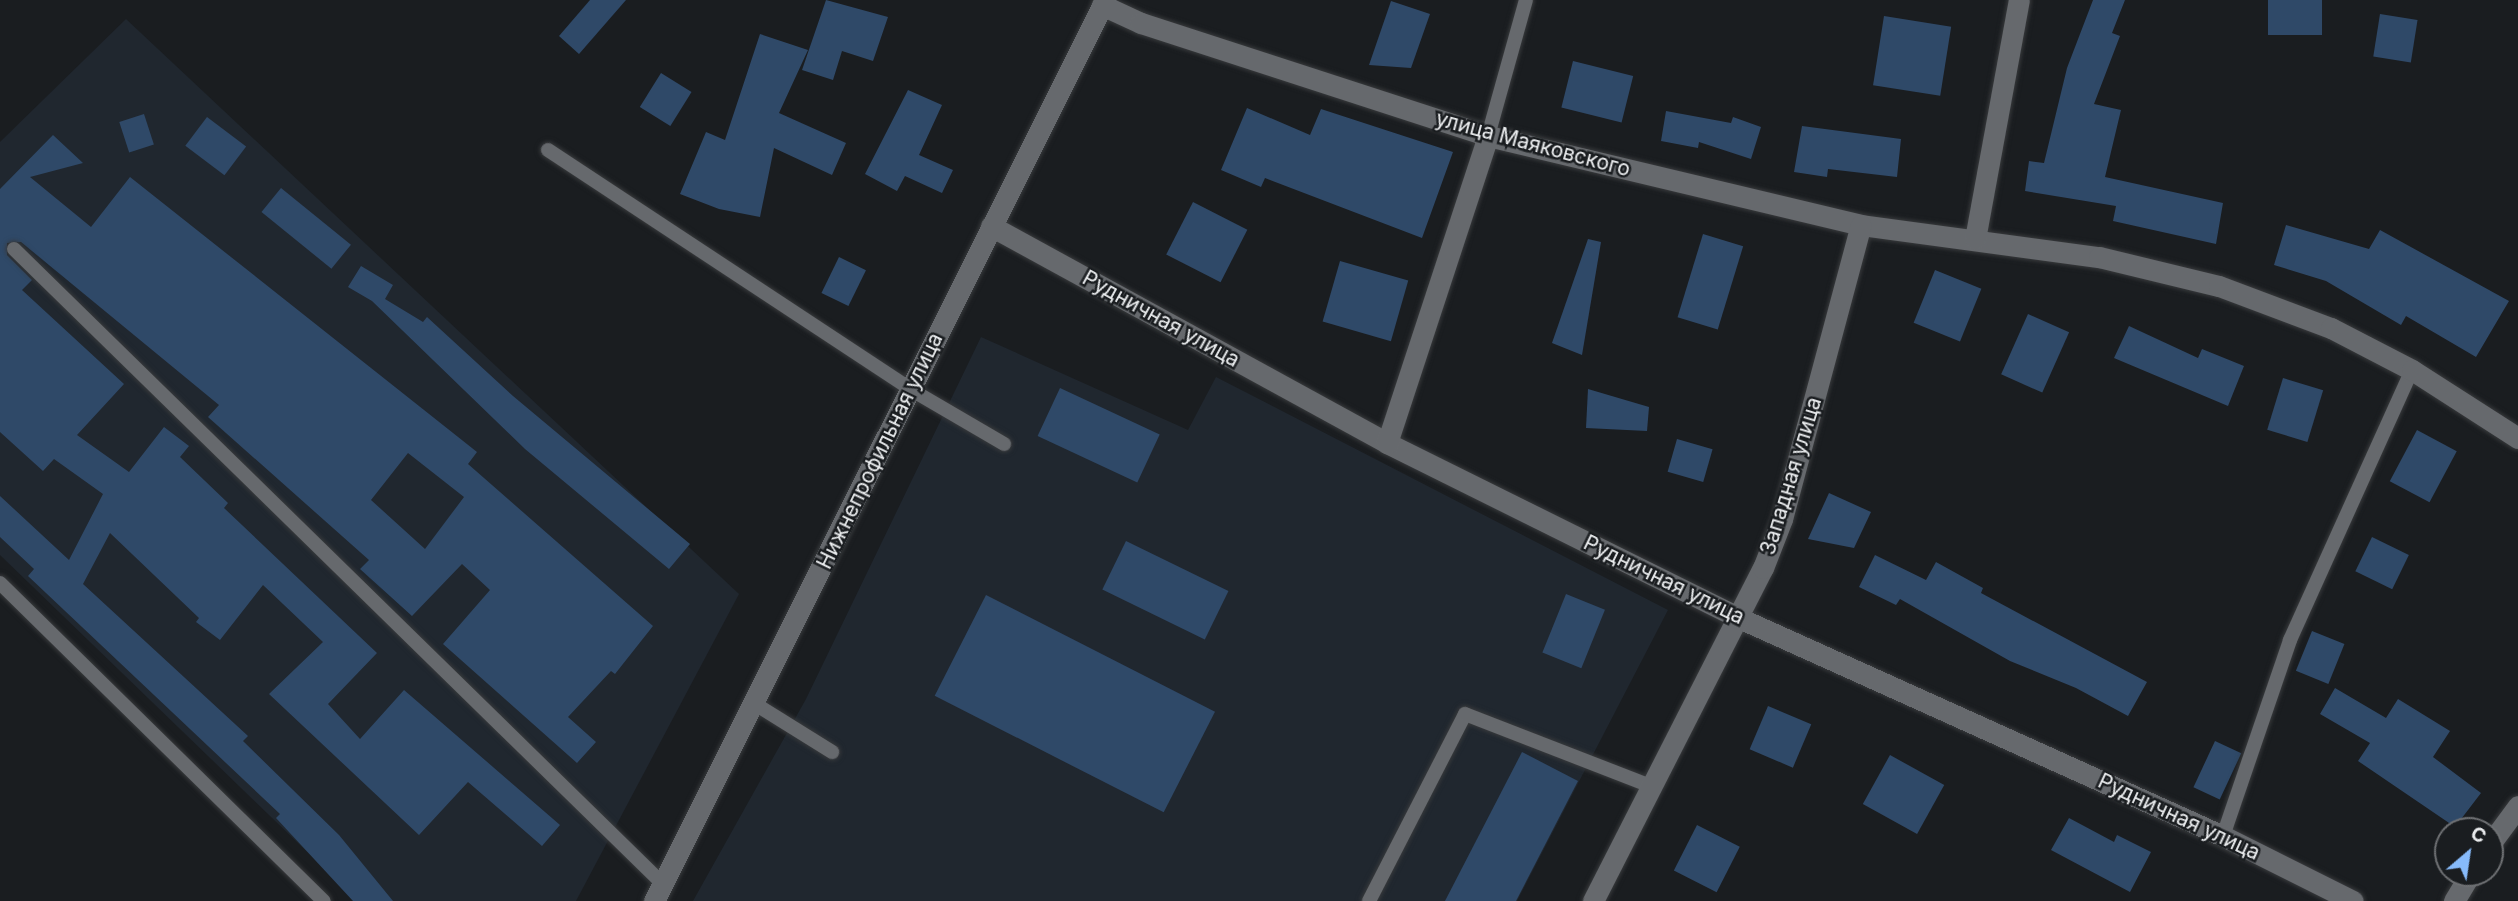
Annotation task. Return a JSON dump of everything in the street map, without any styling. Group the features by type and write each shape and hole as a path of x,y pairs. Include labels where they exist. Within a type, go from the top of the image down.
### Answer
{"street":[{"path":"1975,239 2019,0"},
{"name":"улица Маяковского","path":"1104,3 1141,23 1488,136 1861,225 2099,257 2219,286 2331,328 2412,370 2518,438"},
{"name":"Нижнепрофильная улица","path":"658,892 755,704 1104,3"},
{"path":"1387,443 1488,136"},
{"name":"Западная улица","path":"1593,901 1737,617 1782,519 1861,225"},
{"name":"Рудничная улица","path":"992,226 1387,443 1737,617 2223,836 2353,901"},
{"path":"2504,825 2518,806"}],"lane":[{"path":"1488,136 1526,0"},
{"path":"548,150 910,389 1004,444"},
{"path":"14,249 658,892"},
{"path":"2223,836 2290,640 2412,370"},
{"path":"0,583 324,901"},
{"path":"755,704 832,752"},
{"path":"1368,901 1465,714 1651,786"}],"shaded area":[{"path":"126,19 739,594 576,901 358,901 0,555 0,142"},
{"path":"981,337 1188,430 1216,377 1668,610 1517,901 693,901 806,699"}],"building":[{"path":"590,0 626,0 579,54 559,36"},
{"path":"826,0 888,17 873,61 842,51 833,80 802,70"},
{"path":"2093,0 2125,0 2112,33 2120,36 2094,104 2121,110 2105,177 2223,203 2216,244 2113,221 2116,206 2025,191 2029,161 2044,163 2067,68"},
{"path":"2268,0 2322,0 2322,35 2268,35"},
{"path":"1391,1 1430,14 1411,68 1369,65"},
{"path":"2380,14 2418,20 2411,62 2373,56"},
{"path":"1884,16 1951,27 1940,96 1873,85"},
{"path":"760,34 808,50 779,113 846,143 832,175 774,148 760,217 719,209 680,194 706,132 725,140"},
{"path":"1573,61 1633,76 1622,123 1561,108"},
{"path":"661,73 692,92 670,126 640,107"},
{"path":"908,90 942,105 919,155 953,170 942,193 905,176 897,191 865,174"},
{"path":"1247,108 1310,135 1321,109 1453,152 1422,238 1265,178 1261,187 1221,170"},
{"path":"1666,111 1731,123 1733,117 1761,127 1751,159 1699,142 1698,148 1661,141"},
{"path":"144,114 154,144 129,152 119,122"},
{"path":"207,117 246,146 224,175 185,146"},
{"path":"1802,126 1901,139 1897,177 1828,169 1827,177 1794,172"},
{"path":"53,135 83,163 30,177 91,227 130,177 477,452 468,464 653,626 615,674 611,671 568,717 596,742 577,763 443,644 490,590 462,564 412,616 360,569 369,560 208,417 219,405 21,242 7,243 7,255 32,280 22,290 124,384 77,435 129,472 164,427 189,446 180,457 228,503 224,508 377,653 328,704 360,739 404,690 560,825 542,846 468,782 419,835 269,694 323,642 263,585 220,640 196,622 199,618 110,533 83,584 248,736 243,741 339,835 393,901 353,901 276,818 280,814 28,576 34,569 0,537 0,496 69,560 103,494 54,459 43,471 0,432 0,189","holes":["408,453 464,497 425,549 371,500"]},
{"path":"281,188 351,245 331,269 261,212"},
{"path":"1193,202 1247,230 1221,282 1166,255"},
{"path":"2286,225 2369,249 2380,230 2509,301 2476,357 2406,316 2401,325 2326,281 2274,265"},
{"path":"1703,234 1743,246 1718,329 1678,317"},
{"path":"1588,239 1601,242 1582,355 1552,343"},
{"path":"839,257 866,270 848,306 821,293"},
{"path":"1340,261 1408,281 1391,341 1323,322"},
{"path":"361,266 393,285 385,299 423,322 427,317 513,396 690,544 669,569 525,449 372,301 348,287"},
{"path":"1935,270 1981,289 1960,342 1914,323"},
{"path":"2028,314 2069,332 2042,393 2001,374"},
{"path":"2129,326 2198,358 2202,349 2244,366 2228,406 2114,358"},
{"path":"2283,378 2323,390 2307,442 2267,430"},
{"path":"1060,388 1160,434 1137,483 1038,436"},
{"path":"1588,389 1649,407 1647,431 1586,428"},
{"path":"2417,430 2457,451 2430,502 2390,481"},
{"path":"1677,439 1713,449 1703,482 1668,472"},
{"path":"1829,493 1871,512 1854,548 1808,539"},
{"path":"2372,537 2409,555 2392,589 2355,571"},
{"path":"1126,541 1228,591 1205,640 1102,590"},
{"path":"1875,555 1926,580 1936,562 1983,588 1981,593 2147,682 2128,716 2076,688 2010,661 1900,599 1896,605 1859,587"},
{"path":"1566,594 1605,610 1581,668 1542,652"},
{"path":"986,595 1215,712 1164,812 935,696"},
{"path":"2312,631 2344,644 2328,684 2296,671"},
{"path":"2335,688 2386,718 2398,699 2450,731 2433,757 2481,793 2463,817 2440,817 2358,761 2370,743 2320,714"},
{"path":"1768,706 1811,724 1793,768 1750,749"},
{"path":"2215,741 2241,753 2220,799 2193,787"},
{"path":"1522,752 1578,781 1516,901 1445,901"},
{"path":"1890,755 1944,785 1917,834 1863,804"},
{"path":"2069,818 2114,842 2117,835 2151,852 2130,892 2051,850"},
{"path":"1697,825 1740,847 1717,892 1674,870"}]}
